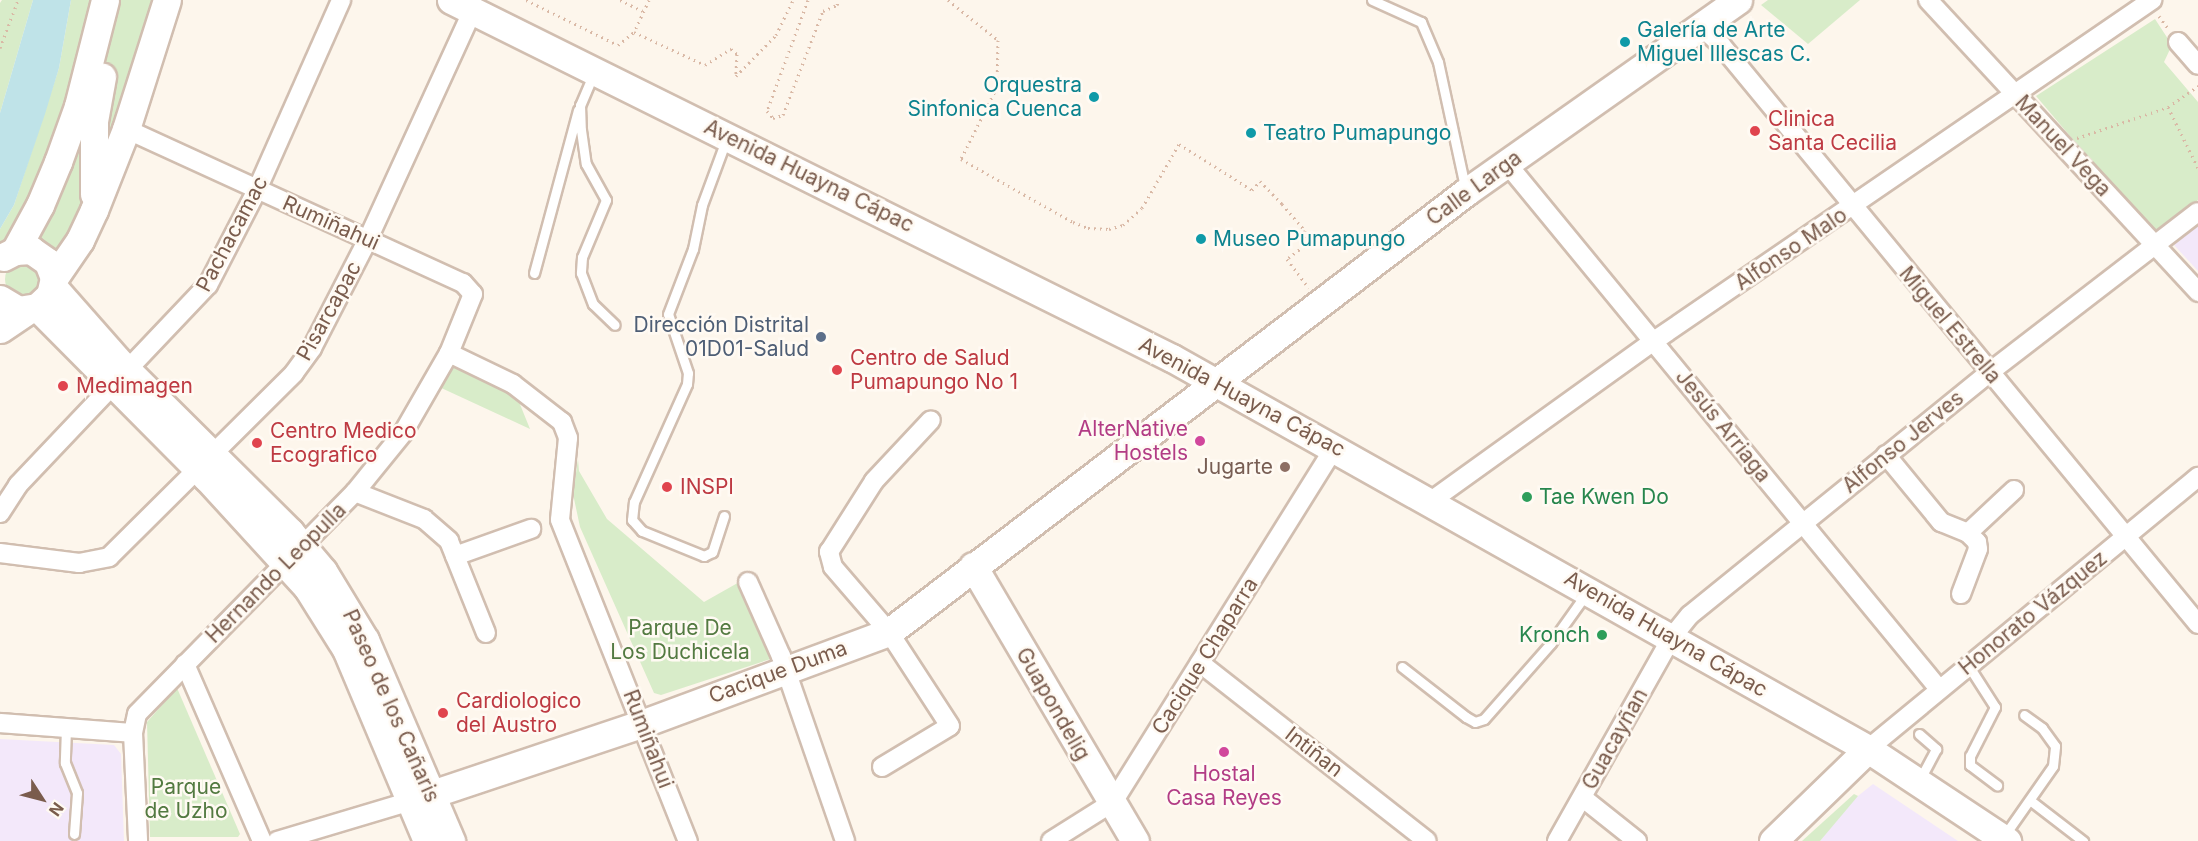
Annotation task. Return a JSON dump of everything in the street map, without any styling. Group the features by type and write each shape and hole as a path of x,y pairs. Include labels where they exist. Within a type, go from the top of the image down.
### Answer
{"street":[{"path":"4,256 40,205 58,162 78,106 105,0"},
{"path":"94,210 94,121 120,0"},
{"path":"0,329 43,295 80,240 126,129 167,0"},
{"name":"Pachacamac","path":"0,513 18,485 208,285 257,190 341,0"},
{"name":"Calle Larga","path":"1215,381 1466,192 1508,165 1738,0"},
{"name":"Manuel Vega","path":"1928,0 2198,292"},
{"name":"Alfonso Malo","path":"1431,501 1654,341 2016,96 2151,1"},
{"name":"Avenida Huayna Cápac","path":"462,5 727,135 1215,381 1868,749 2005,840"},
{"name":"Pisarcapac","path":"0,553 80,563 109,557 126,545 294,373 312,348 368,240 462,5"},
{"name":"Miguel Estrella","path":"1702,27 1721,45 2198,624"},
{"path":"2178,42 2198,65"},
{"name":"Rumiñahui","path":"126,129 469,289"},
{"name":"Jesús Arriaga","path":"1508,165 1939,688"},
{"name":"Alfonso Jerves","path":"1672,637 1695,611 1802,522 1990,372 2198,212"},
{"path":"4,256 31,250 43,256 43,295"},
{"name":"Hernando Leopulla","path":"133,733 133,724 143,705 355,492 403,433 449,353 473,294 469,289"},
{"path":"0,299 13,308 43,295"},
{"name":"Paseo de los Cañaris","path":"43,295 120,378 295,553 335,588 365,640 421,798 427,841"},
{"name":"Rumiñahui","path":"449,353 513,384 562,422 568,438 560,520 644,723 688,841"},
{"name":"Cacique Duma","path":"277,841 421,798 644,723 889,632 1215,381"},
{"path":"882,767 950,726 889,632 833,567 829,552 874,481 931,420"},
{"name":"Cacique Chaparra","path":"1051,841 1113,802 1335,447"},
{"path":"1886,455 1941,522 1968,533 1977,542 1978,549 1961,594"},
{"name":"Honorato Vázquez","path":"1868,749 1939,688 2127,538 2198,477"},
{"path":"1968,533 2014,490"},
{"path":"355,492 424,519 449,541 486,633"},
{"path":"455,556 531,530"},
{"name":"Guapondelig","path":"973,566 1135,841"},
{"path":"748,582 786,669 842,840"},
{"name":"Guacayñan","path":"1557,841 1672,637"},
{"name":"Intiñan","path":"1200,663 1404,834 1428,841"},
{"path":"186,664 262,841"},
{"path":"0,723 133,733 138,841"},
{"path":"1773,841 1868,749"},
{"name":"Paseo de los Cañaris","path":"421,798 451,841"},
{"path":"1583,798 1637,841"}],"lane":[{"path":"1372,0 1421,22 1438,62 1466,192"},
{"path":"534,273 580,105 596,70"},
{"path":"580,105 586,164 606,200 582,257 581,273 592,304 615,325"},
{"path":"724,516 712,552 705,556 642,531 632,520 634,502 687,384 688,374 668,314 693,249 702,205 727,135"},
{"path":"1402,668 1466,717 1475,722 1484,719 1551,643 1589,590"},
{"path":"1968,665 1995,707 1970,756 1970,765 1997,785"},
{"path":"2005,840 2053,766 2055,746 2042,728 2024,715"},
{"path":"66,728 65,763 77,793 74,834"},
{"path":"1918,781 1936,749 1919,734"},
{"path":"2031,801 2083,841"}],"path":[{"path":"0,48 18,0"},
{"path":"526,0 618,45 634,32 650,0"},
{"path":"620,0 644,11"},
{"path":"634,32 705,65 731,49 736,54 736,76 776,35 793,0"},
{"path":"808,0 767,111 773,118 783,115 823,11 837,5 839,0"},
{"path":"948,0 998,40 997,87 961,159 1073,222 1088,228 1109,230 1123,225 1142,208 1179,144 1252,190 1260,182 1305,230 1304,246 1287,259 1320,302"},
{"path":"2151,1 2178,42"},
{"path":"2073,139 2168,107 2198,86"},
{"path":"2168,107 2198,168"}],"shaded area":[{"path":"2198,225 2198,271 2174,245"},
{"path":"0,739 114,745 121,754 124,841 0,841"},
{"path":"1873,784 1958,841 1820,841 1848,804"}],"green space":[{"path":"2,0 33,0 0,113 0,3"},
{"path":"71,0 100,0 71,104 16,232 0,246 0,229 14,205 59,68"},
{"path":"120,0 167,0 126,129 51,267 24,236 102,74"},
{"path":"1768,0 1860,0 1808,44 1761,5"},
{"path":"2155,19 2172,45 2164,62 2198,102 2198,200 2157,232 2127,203 2036,96"},
{"path":"23,261 35,267 41,279 35,291 23,297 11,291 5,279 11,267"},
{"path":"455,364 515,392 530,429 437,386 448,365"},
{"name":"Parque De Los Duchicela","path":"578,459 579,471 607,519 704,602 750,576 788,652 792,652 661,695 654,693 580,527 573,494"},
{"name":"Parque de Uzho","path":"177,688 240,834 238,837 150,837 147,722"},
{"path":"1854,794 1858,796 1820,841 1802,841"}],"water":[{"path":"33,0 71,0 59,68 45,114 14,205 0,229 0,113"}],"place":[{"name":"Galería de Arte Miguel Illescas C.","path":"1625,42"},
{"name":"Orquestra Sinfonica Cuenca","path":"1094,97"},
{"name":"Clinica Santa Cecilia","path":"1755,131"},
{"name":"Teatro Pumapungo","path":"1251,133"},
{"name":"Museo Pumapungo","path":"1201,239"},
{"name":"Dirección Distrital 01D01-Salud","path":"821,337"},
{"name":"Centro de Salud Pumapungo No 1","path":"837,370"},
{"name":"Medimagen","path":"63,386"},
{"name":"AlterNative Hostels","path":"1200,441"},
{"name":"Centro Medico Ecografico","path":"257,443"},
{"name":"Jugarte","path":"1285,467"},
{"name":"INSPI","path":"667,487"},
{"name":"Tae Kwen Do","path":"1527,497"},
{"name":"Kronch","path":"1602,635"},
{"name":"Cardiologico del Austro","path":"443,713"},
{"name":"Hostal Casa Reyes","path":"1224,752"}]}
